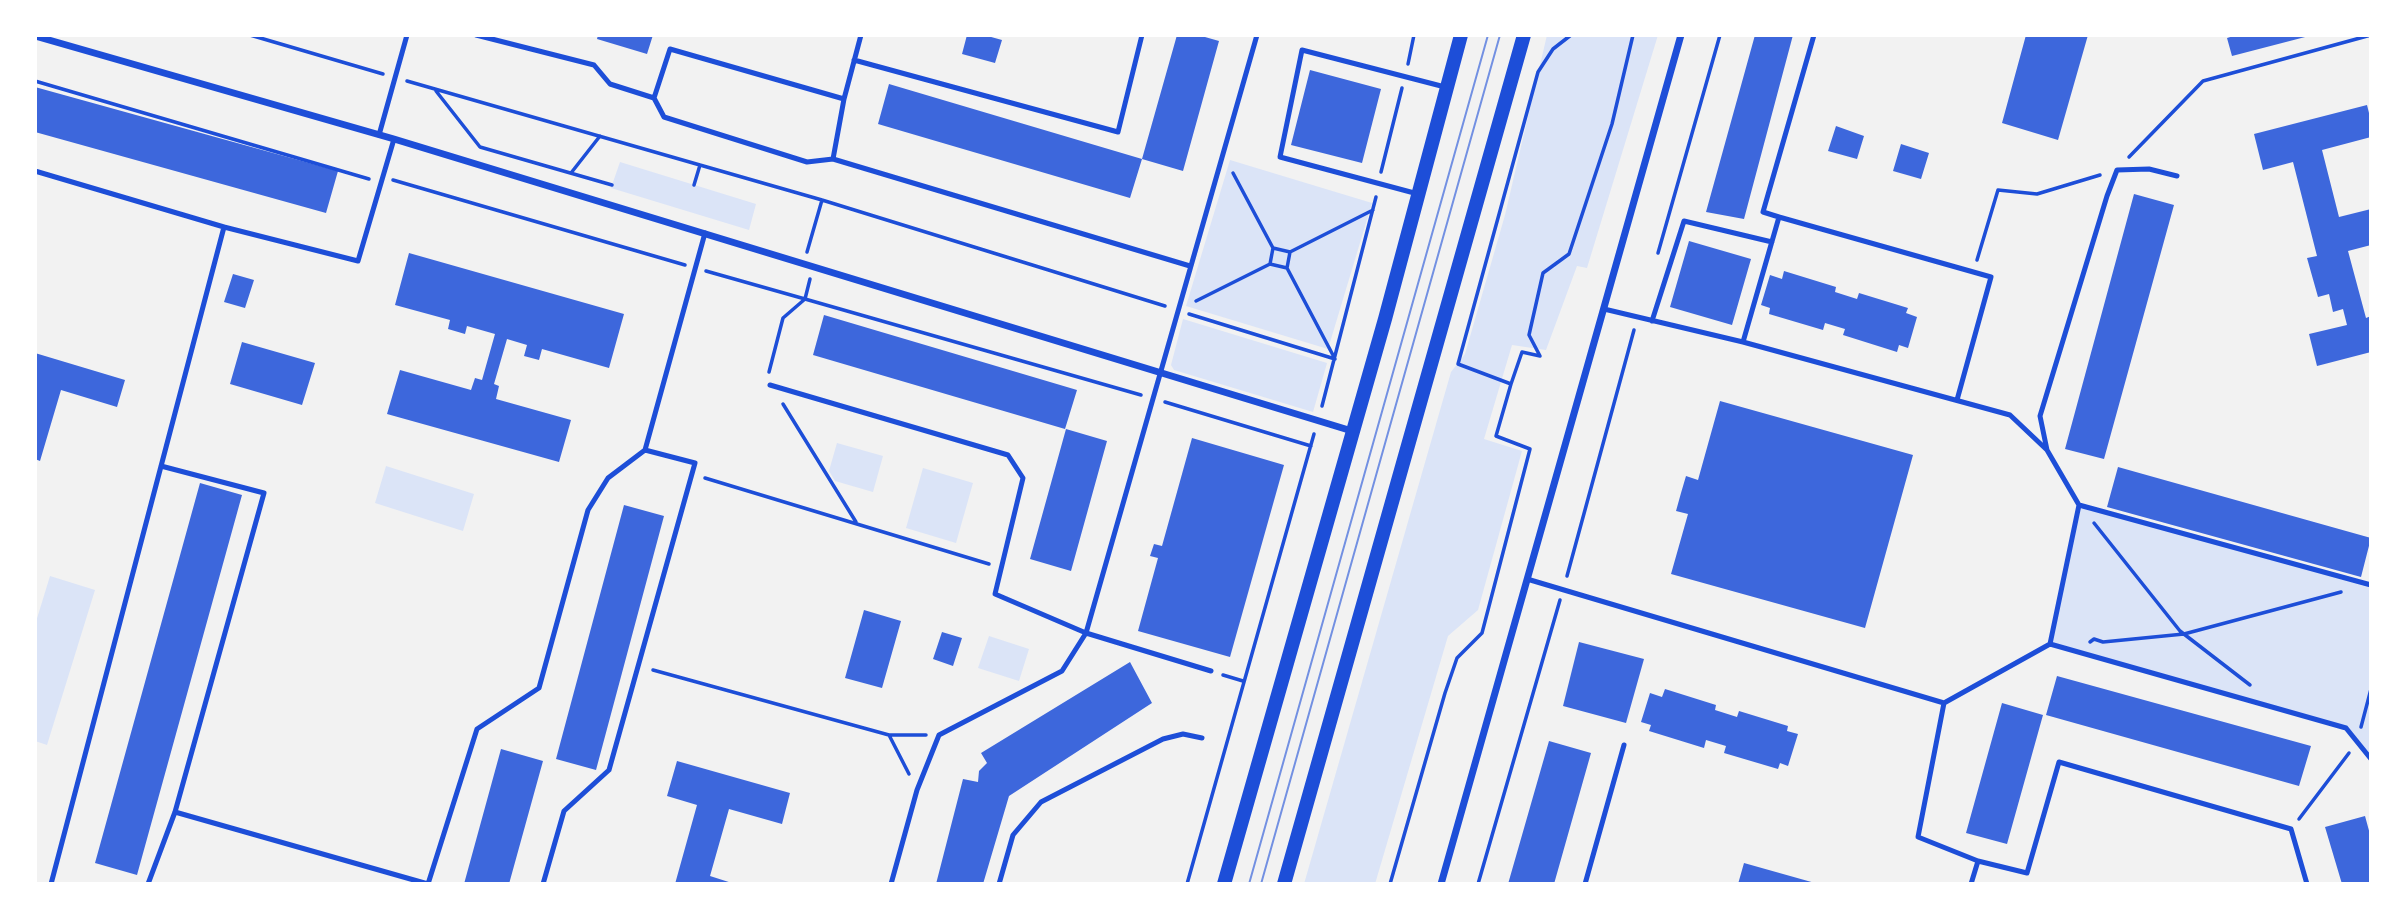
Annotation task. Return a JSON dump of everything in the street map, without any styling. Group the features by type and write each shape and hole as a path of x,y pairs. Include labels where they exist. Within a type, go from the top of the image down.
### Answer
{"main road":[{"path":"1224,884 1461,35"},
{"path":"1284,884 1524,35"}],"street":[{"path":"1441,884 1681,35"},
{"path":"35,36 394,139 1352,431"}],"lane":[{"path":"379,135 407,35"},
{"path":"476,35 594,65 610,84 654,98 664,117 807,162 832,159 1190,266"},
{"path":"832,159 861,35"},
{"path":"854,60 1118,132 1142,35"},
{"path":"891,884 917,790 939,735 1062,671 1086,633 1256,35"},
{"path":"1814,35 1763,212 1991,277 1958,400"},
{"path":"654,98 670,49 844,99"},
{"path":"1418,194 1279,157 1302,50 1448,88"},
{"path":"35,171 224,227 358,261 394,139"},
{"path":"2047,450 2040,416 2117,170 2149,169 2177,176"},
{"path":"1743,342 1779,216"},
{"path":"1652,321 1684,221 1772,242"},
{"path":"51,884 224,227"},
{"path":"175,812 428,884 477,729 539,688 587,510 608,478 645,450 705,233"},
{"path":"1604,309 1743,342 2010,415 2047,450 2079,505 2050,644"},
{"path":"771,385 1008,455 1023,478 995,594 1086,633 1211,671"},
{"path":"543,884 564,811 609,770 695,463 645,450"},
{"path":"148,884 175,812 264,493 161,466"},
{"path":"2079,505 2370,584"},
{"path":"1527,579 1944,703 2050,644 2346,729 2371,759"},
{"path":"1944,703 1918,837 1978,861 2027,873 2059,762 2291,829 2307,884"},
{"path":"999,884 1013,835 1041,802 1163,739 1183,734 1202,738"},
{"path":"1585,884 1624,745"},
{"path":"1971,884 1978,861"}],"path":[{"path":"250,35 822,200 1335,359"},
{"path":"1511,384 1458,364 1538,72 1553,49 1571,35"},
{"path":"1390,884 1457,659 1482,633 1530,449 1496,436 1522,352 1540,356 1529,335 1543,273 1569,254 1612,124 1633,35"},
{"path":"1657,254 1720,35"},
{"path":"1974,272 1998,190 2037,194 2117,170 2203,81 2371,35"},
{"path":"35,81 1149,398"},
{"path":"435,89 480,147 612,185"},
{"path":"571,173 600,136"},
{"path":"1223,154 1273,248 1270,264"},
{"path":"694,185 700,165"},
{"path":"822,200 806,254 814,267 805,299 783,318 769,369 771,385 857,524"},
{"path":"1273,248 1290,252 1373,210"},
{"path":"1290,252 1287,268 1335,359"},
{"path":"1177,310 1270,264 1287,268"},
{"path":"1478,884 1638,317"},
{"path":"1187,884 1342,332"},
{"path":"1162,401 1311,446"},
{"path":"692,474 1001,567"},
{"path":"2079,505 2184,634 2249,685"},
{"path":"2076,651 2094,639 2104,642 2184,634 2370,584"},
{"path":"653,670 889,735 939,735"},
{"path":"1211,671 1243,681"},
{"path":"2291,829 2358,742 2371,689"},
{"path":"889,735 917,790"}],"shaded area":[{"path":"1547,35 1658,35 1587,268 1577,266 1546,350 1512,345 1484,439 1522,451 1478,610 1448,636 1375,884 1304,884 1451,372 1465,354 1505,215"},
{"path":"1230,160 1372,203 1328,349 1186,306"},
{"path":"620,162 756,204 749,230 611,188"},
{"path":"1183,319 1327,363 1313,412 1174,370 1171,365"},
{"path":"837,443 883,456 873,492 835,481 829,471"},
{"path":"386,466 474,494 463,531 375,503"},
{"path":"923,468 973,483 956,543 906,528"},
{"path":"2079,505 2371,585 2371,760 2346,728 2050,644"},
{"path":"50,576 95,590 47,745 35,741 35,625"},
{"path":"989,636 1029,649 1019,681 978,668"}],"building":[{"path":"598,35 653,35 647,54 597,39"},
{"path":"967,35 984,35 1002,40 995,63 962,54"},
{"path":"1177,35 1198,35 1219,41 1183,171 1142,159"},
{"path":"1755,35 1793,35 1744,219 1706,212"},
{"path":"2026,35 2088,35 2058,140 2002,123"},
{"path":"2237,35 2309,36 2232,56 2227,38"},
{"path":"1310,70 1381,89 1362,163 1291,145"},
{"path":"889,84 1142,159 1130,198 878,124"},
{"path":"35,87 338,171 326,213 35,132"},
{"path":"2367,105 2371,137 2322,150 2339,217 2371,209 2371,245 2348,251 2366,318 2371,316 2371,352 2317,366 2309,334 2347,325 2343,309 2333,312 2329,294 2318,297 2307,258 2317,256 2293,162 2263,170 2254,134"},
{"path":"1836,126 1864,136 1857,159 1828,151"},
{"path":"1901,144 1929,153 1921,179 1893,171"},
{"path":"2134,194 2174,205 2104,459 2065,449"},
{"path":"1689,241 1751,259 1732,325 1670,307"},
{"path":"409,253 624,314 609,368 542,349 539,360 524,356 527,345 507,339 494,384 499,386 496,399 571,420 559,462 387,414 400,370 471,390 475,378 482,380 495,334 467,326 465,334 448,329 450,320 395,305"},
{"path":"1784,271 1836,287 1835,292 1857,299 1859,293 1908,308 1906,313 1917,317 1908,348 1899,345 1897,352 1843,335 1845,329 1825,323 1823,330 1769,314 1770,308 1761,305 1770,275 1782,279"},
{"path":"233,274 254,280 245,308 224,302"},
{"path":"824,315 1077,390 1065,429 813,355"},
{"path":"242,342 315,363 302,405 230,384"},
{"path":"35,353 125,380 117,407 61,390 40,461 35,459"},
{"path":"1720,401 1913,455 1865,628 1671,574 1688,514 1676,511 1681,493 1686,476 1698,480"},
{"path":"1066,429 1107,441 1071,571 1030,559"},
{"path":"1192,438 1284,465 1230,657 1138,631 1158,558 1150,556 1154,544 1162,546"},
{"path":"2118,467 2371,538 2361,577 2107,507"},
{"path":"200,483 242,495 137,875 95,863"},
{"path":"624,505 664,516 596,770 556,759"},
{"path":"864,610 901,621 882,688 845,678"},
{"path":"942,632 962,638 953,666 933,659"},
{"path":"1579,642 1644,659 1626,723 1563,706"},
{"path":"1130,662 1152,703 1009,796 983,884 936,884 963,779 978,782 979,771 987,763 981,753"},
{"path":"2057,676 2311,746 2299,786 2046,715"},
{"path":"1665,689 1716,705 1715,710 1737,717 1739,711 1788,726 1787,731 1798,734 1788,766 1780,763 1778,769 1724,753 1726,746 1706,740 1704,748 1649,731 1651,725 1641,722 1650,693 1662,697"},
{"path":"2002,703 2043,715 2007,844 1966,833"},
{"path":"1549,741 1591,753 1554,884 1508,884"},
{"path":"501,749 543,761 509,884 464,884"},
{"path":"677,761 790,793 782,824 729,809 710,876 735,884 675,884 697,805 667,796"},
{"path":"2365,816 2371,838 2371,884 2342,884 2325,827"},
{"path":"1744,863 1815,883 1815,884 1738,884"}],"tram line":[{"path":"1249,884 1488,35"},
{"path":"1261,884 1500,35"}]}
